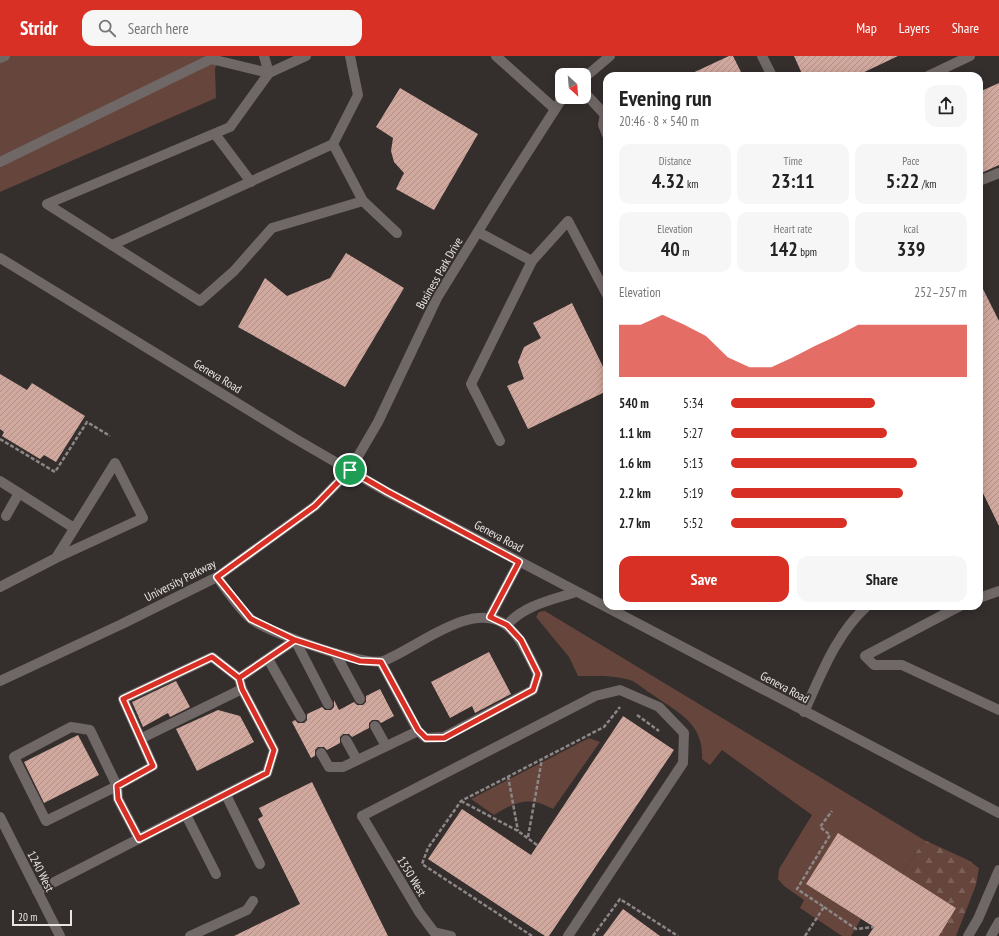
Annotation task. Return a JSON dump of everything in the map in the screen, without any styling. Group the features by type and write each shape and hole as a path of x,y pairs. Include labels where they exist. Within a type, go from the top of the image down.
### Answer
{"main road":[{"path":"0,58 5,56"},
{"path":"264,56 268,73"},
{"path":"306,56 268,73 230,127 47,204 200,301 234,271 272,228 363,201"},
{"path":"112,245 333,144 358,95 350,56"},
{"path":"496,56 555,109"},
{"path":"591,72 610,56"},
{"path":"762,56 770,72"},
{"path":"936,72 970,56"},
{"path":"0,162 210,58 268,73"},
{"path":"591,99 603,112"},
{"name":"Business Park Drive","path":"350,470 378,422 437,298 558,104"},
{"path":"215,134 251,182"},
{"path":"333,144 363,201 397,233"},
{"path":"983,179 999,173"},
{"path":"500,441 471,384 532,261 568,221 603,287"},
{"path":"478,232 532,261"},
{"name":"Geneva Road","path":"0,258 294,438 388,492 603,606"},
{"path":"0,587 56,558 142,518 115,463 56,558"},
{"name":"University Parkway","path":"0,681 122,624 217,577 315,506 350,470"},
{"path":"0,481 74,528"},
{"path":"6,516 20,493"},
{"path":"490,617 519,562"},
{"path":"217,577 251,619 295,640 360,661 381,662 448,628 479,617 490,617 507,625 521,640 538,674 533,690 444,738 426,738 418,730 381,662"},
{"path":"983,597 999,591"},
{"path":"507,625 515,615 528,608 576,592"},
{"name":"Geneva Road","path":"610,610 998,812"},
{"path":"804,712 835,646 856,615 862,610"},
{"path":"952,610 865,656 874,665 902,666 999,710"},
{"path":"239,678 295,640"},
{"path":"295,640 328,704"},
{"path":"336,653 360,699"},
{"path":"37,891 139,839 186,815 267,773 274,750 242,689 239,678 212,657 123,699 142,738 153,766 117,786 46,821 14,757 71,727 90,730 117,786 118,799 139,839"},
{"path":"268,659 301,717"},
{"path":"142,738 242,689"},
{"name":"1350 West","path":"451,936 430,934 419,912 362,816 595,696 620,690 659,707 684,733 683,763 568,936"},
{"path":"375,726 386,746"},
{"path":"321,753 329,767 343,767 418,730"},
{"path":"346,740 357,760"},
{"path":"226,794 260,864"},
{"path":"186,815 216,874"},
{"name":"1240 West","path":"0,817 60,936"},
{"path":"968,936 978,920 999,870"},
{"path":"190,936 247,910 253,901"},
{"path":"991,936 999,922"}],"path":[{"path":"0,439 55,472 86,422 110,436"},
{"path":"532,936 422,864 428,848 461,801 604,727 620,707 627,708"},
{"path":"634,713 666,736"},
{"path":"528,837 542,759"},
{"path":"508,776 518,831"},
{"path":"461,801 518,831 537,845"},
{"path":"832,811 820,827 830,835 797,889 856,929 874,927"},
{"path":"593,936 620,899 678,936"},
{"path":"805,936 824,907"}],"green space":[{"path":"0,56 219,56 215,69 216,98 0,192"},
{"path":"545,611 924,840 902,874 838,834 806,884 861,919 851,936 842,936 800,908 804,900 784,886 778,879 779,869 812,815 722,750 710,765 702,759 702,747 699,737 688,721 636,683 618,677 578,676 569,657 536,617 539,612"},
{"path":"589,738 600,742 553,809 537,802 530,801 510,806 494,815 471,799"},
{"path":"924,840 968,860 979,868 976,885 956,936 939,936 956,908 902,874"}],"building":[{"path":"729,56 733,56 741,72 695,72"},
{"path":"794,56 898,56 864,72 801,72"},
{"path":"999,83 999,165 983,172 983,90"},
{"path":"400,88 478,134 434,210 396,189 404,173 394,162 391,151 393,138 376,127"},
{"path":"346,253 404,288 345,387 238,327 265,278 287,296 330,278"},
{"path":"983,289 999,321 999,526 983,493"},
{"path":"572,303 603,367 603,393 528,429 507,386 524,379 518,362 524,347 541,338 533,323"},
{"path":"0,374 27,390 32,383 85,416 56,462 44,455 40,459 2,436 4,432 0,429"},
{"path":"489,652 511,694 475,713 472,706 450,718 431,682"},
{"path":"176,681 190,707 170,717 168,713 143,727 132,702"},
{"path":"380,689 394,716 381,723 378,720 372,720 369,723 369,728 352,737 349,734 343,734 340,737 340,743 327,750 324,747 318,747 315,750 315,756 311,758 292,722 295,720 298,723 304,723 307,720 307,714 322,707 325,710 331,710 334,707 334,700 339,710 354,702 357,705 363,705 366,702 366,696"},
{"path":"218,710 240,716 254,742 197,771 176,729"},
{"path":"623,716 674,750 549,936 545,936 428,859 462,809 531,855"},
{"path":"78,735 99,775 44,803 24,762"},
{"path":"312,782 388,936 234,936 300,904 258,819 263,816 259,808"},
{"path":"838,833 956,908 939,936 868,936 874,927 806,884"},
{"path":"623,909 660,936 603,936"}],"route":[{"path":"350,470 315,506 280,533 217,577 251,619 295,640 239,678 242,689 274,750 267,773 139,839 118,799 117,786 153,766 142,738 123,699 212,657 239,678 268,659 295,640 360,661 381,662 418,730 426,738 444,738 533,690 538,674 521,640 507,625 490,617 519,562 350,470"}]}
